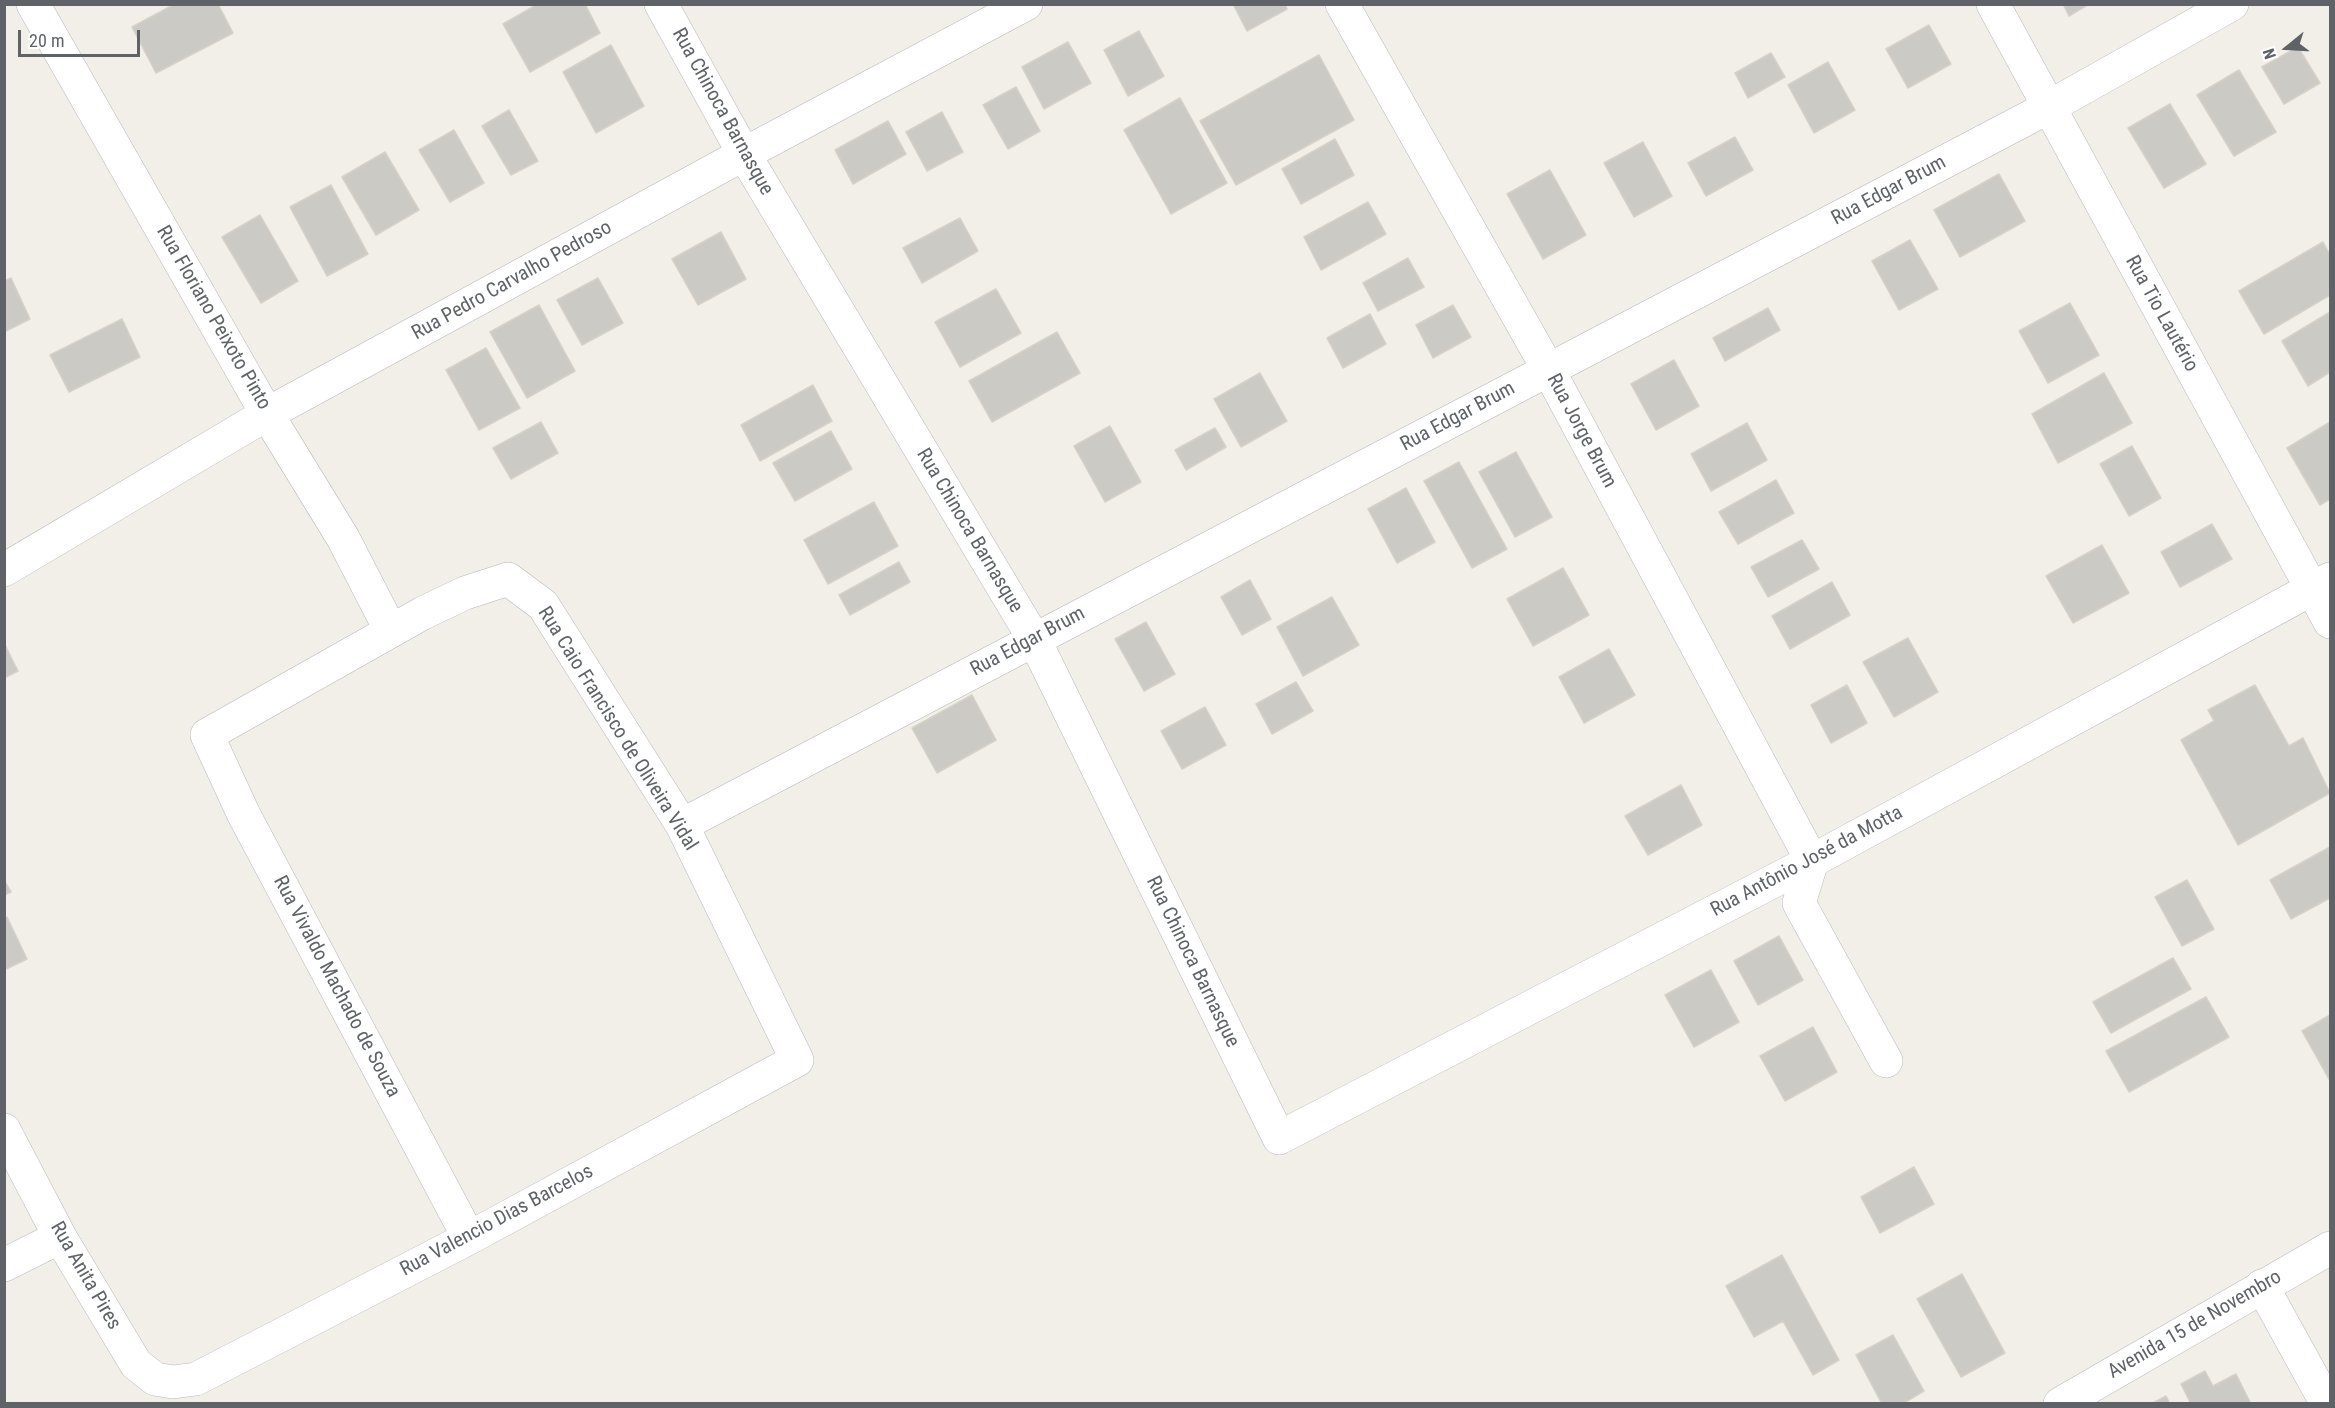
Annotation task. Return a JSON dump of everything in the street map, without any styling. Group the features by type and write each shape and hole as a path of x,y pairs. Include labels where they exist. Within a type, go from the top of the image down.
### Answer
{"street":[{"name":"Rua Floriano Peixoto Pinto","path":"33,4 267,414 343,538 392,631"},
{"name":"Rua Chinoca Barnasque","path":"661,4 744,154 1034,639 1279,1138"},
{"name":"Rua Pedro Carvalho Pedroso","path":"4,570 267,414 744,154 1026,4"},
{"name":"Rua Jorge Brum","path":"1342,4 1548,369 1812,861"},
{"name":"Rua Tio Lautério","path":"1993,4 2049,107 2321,584 2331,622"},
{"name":"Rua Edgar Brum","path":"682,825 2049,107 2232,4"},
{"name":"Rua Caio Francisco de Oliveira Vidal","path":"392,631 465,593 507,579 529,597 543,604 682,825 797,1060"},
{"name":"Rua Antônio José da Motta","path":"1279,1138 1812,861 2321,584"},
{"name":"Rua Vivaldo Machado de Souza","path":"392,631 207,735 244,815 468,1238"},
{"path":"1812,861 1800,903 1886,1061"},
{"name":"Rua Valencio Dias Barcelos","path":"196,1379 468,1238 797,1060"},
{"name":"Rua Anita Pires","path":"4,1130 60,1237 136,1364 155,1379 173,1382 196,1379"},
{"path":"4,1265 60,1237"},
{"name":"Avenida 15 de Novembro","path":"2060,1404 2331,1248"},
{"path":"2262,1286 2327,1404"}],"building":[{"path":"175,4 218,4 233,33 156,73 132,27"},
{"path":"538,4 585,4 600,33 530,72 503,24"},
{"path":"1233,4 1285,4 1287,9 1247,31"},
{"path":"2063,4 2089,4 2069,16"},
{"path":"1929,25 1951,64 1908,88 1886,49"},
{"path":"1139,31 1164,76 1128,96 1104,50"},
{"path":"1068,42 1091,83 1044,109 1022,67"},
{"path":"611,45 644,106 596,133 563,72"},
{"path":"2298,47 2320,83 2284,104 2262,67"},
{"path":"1771,53 1785,77 1748,98 1735,73"},
{"path":"1319,55 1354,120 1236,185 1200,121"},
{"path":"1828,62 1855,110 1814,133 1788,85"},
{"path":"2239,70 2276,132 2234,156 2197,95"},
{"path":"1016,87 1040,131 1008,149 983,105"},
{"path":"1180,98 1227,183 1171,214 1124,130"},
{"path":"2170,104 2206,164 2164,188 2128,128"},
{"path":"509,110 538,161 511,175 482,126"},
{"path":"942,112 963,152 927,171 906,132"},
{"path":"888,121 906,154 853,184 835,150"},
{"path":"454,130 484,183 450,202 419,150"},
{"path":"1735,137 1753,170 1706,196 1688,163"},
{"path":"1335,139 1354,175 1301,204 1282,169"},
{"path":"1643,142 1672,196 1634,217 1604,163"},
{"path":"385,152 419,210 376,235 342,177"},
{"path":"1550,170 1586,235 1543,259 1507,194"},
{"path":"1999,174 2025,221 1960,257 1934,210"},
{"path":"331,185 368,254 327,276 290,207"},
{"path":"1368,202 1386,234 1321,270 1304,237"},
{"path":"260,215 298,281 261,303 222,237"},
{"path":"960,218 978,251 922,283 903,248"},
{"path":"721,232 746,279 698,305 672,259"},
{"path":"1910,240 1938,289 1899,310 1872,261"},
{"path":"2323,242 2330,255 2330,295 2264,334 2239,291"},
{"path":"1408,258 1424,287 1378,311 1363,283"},
{"path":"11,278 30,319 4,332 4,281"},
{"path":"598,278 623,323 582,345 557,300"},
{"path":"996,289 1021,333 960,367 935,322"},
{"path":"2070,303 2099,355 2048,383 2019,331"},
{"path":"539,305 575,371 527,398 490,332"},
{"path":"1453,305 1471,337 1433,358 1416,325"},
{"path":"1768,308 1780,330 1725,361 1713,338"},
{"path":"2330,312 2330,372 2308,386 2282,341"},
{"path":"1370,314 1386,344 1343,368 1327,338"},
{"path":"122,319 140,357 69,392 50,355"},
{"path":"1057,332 1080,373 992,422 969,381"},
{"path":"486,348 520,408 479,430 446,370"},
{"path":"1674,360 1699,406 1656,430 1631,384"},
{"path":"1260,373 1287,421 1241,447 1214,399"},
{"path":"2104,373 2132,423 2058,463 2032,414"},
{"path":"813,385 832,421 760,461 741,425"},
{"path":"541,422 558,453 511,479 493,448"},
{"path":"2330,422 2330,499 2320,505 2287,448"},
{"path":"1747,423 1767,460 1711,491 1691,454"},
{"path":"1110,426 1141,482 1105,502 1074,446"},
{"path":"1215,428 1226,447 1186,470 1175,450"},
{"path":"831,431 852,469 795,501 773,463"},
{"path":"2132,446 2161,498 2129,516 2100,464"},
{"path":"1516,452 1552,517 1515,537 1479,472"},
{"path":"1459,462 1507,549 1472,568 1424,481"},
{"path":"1776,480 1794,513 1738,544 1719,512"},
{"path":"1406,488 1435,542 1397,563 1368,509"},
{"path":"874,502 898,546 828,584 804,540"},
{"path":"2212,524 2232,559 2180,587 2161,552"},
{"path":"1802,540 1819,569 1768,597 1751,567"},
{"path":"2102,545 2129,593 2073,623 2046,576"},
{"path":"899,562 910,582 850,615 839,595"},
{"path":"1563,568 1589,615 1533,646 1507,599"},
{"path":"1250,580 1271,619 1242,635 1221,597"},
{"path":"1832,582 1850,615 1790,649 1772,616"},
{"path":"1332,597 1359,645 1303,676 1277,627"},
{"path":"1146,622 1175,674 1144,691 1115,639"},
{"path":"1908,638 1938,692 1894,717 1863,662"},
{"path":"4,643 18,671 4,678"},
{"path":"1609,649 1635,695 1584,723 1559,677"},
{"path":"1296,682 1313,711 1272,734 1256,704"},
{"path":"1847,685 1867,723 1831,743 1811,705"},
{"path":"2255,685 2289,746 2303,738 2330,793 2238,845 2181,740 2214,721 2208,710"},
{"path":"972,695 996,740 937,773 912,728"},
{"path":"1205,707 1226,745 1182,769 1161,731"},
{"path":"1681,785 1702,825 1648,855 1625,816"},
{"path":"2330,847 2330,898 2291,919 2270,880"},
{"path":"4,880 11,892 4,895"},
{"path":"2187,880 2214,929 2182,946 2155,897"},
{"path":"7,917 27,959 4,970 4,918"},
{"path":"1779,936 1803,980 1758,1005 1734,961"},
{"path":"2173,958 2191,989 2111,1033 2093,1002"},
{"path":"1711,970 1739,1022 1694,1047 1665,995"},
{"path":"2206,997 2229,1037 2129,1092 2106,1051"},
{"path":"2330,1015 2330,1081 2302,1031"},
{"path":"1813,1027 1837,1072 1785,1101 1760,1056"},
{"path":"1914,1167 1934,1204 1880,1233 1861,1197"},
{"path":"1782,1255 1839,1360 1813,1375 1783,1321 1754,1337 1726,1286"},
{"path":"1962,1274 2005,1353 1961,1377 1917,1299"},
{"path":"1893,1335 1924,1391 1902,1404 1882,1404 1856,1355"},
{"path":"2205,1371 2213,1386 2236,1374 2251,1404 2191,1404 2181,1384"},
{"path":"2166,1396 2170,1404 2151,1404"}]}
